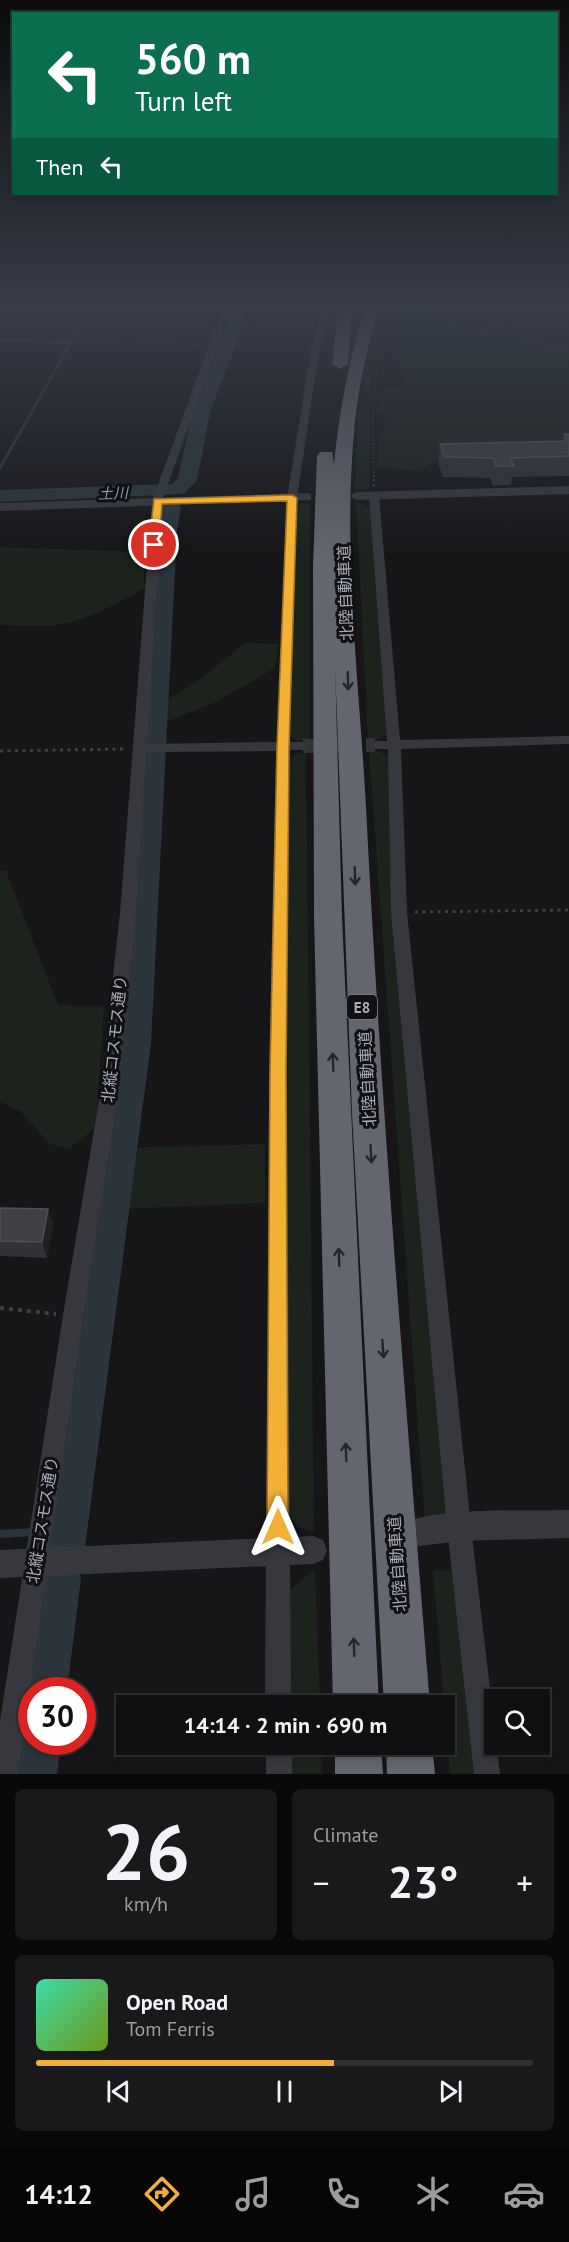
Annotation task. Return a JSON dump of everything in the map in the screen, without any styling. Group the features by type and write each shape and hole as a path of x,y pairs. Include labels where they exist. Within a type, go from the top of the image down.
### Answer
{"highway":[{"name":"北陸自動車道","path":"333,393 326,457 322,566 328,929 356,1695"},
{"name":"北陸自動車道","path":"342,393 346,423 343,566 357,928 406,1695"},
{"path":"358,1755 359,1774"},
{"path":"410,1755 411,1774"}],"street":[{"name":"北縦コスモス通り","path":"5,1774 73,1315 109,1095 147,748 159,495 197,393"},
{"path":"278,1695 278,1073 283,746 300,498 328,393"},
{"path":"487,1774 459,1527 399,912 394,744 365,495 569,490"},
{"path":"0,507 159,495 300,498"},
{"path":"375,745 569,740"},
{"path":"147,748 303,746"},
{"path":"412,1533 459,1527 569,1524"},
{"path":"0,1564 37,1557 313,1550"},
{"path":"279,1755 279,1774"}],"path":[{"path":"365,495 373,393"},
{"path":"0,751 147,748"},
{"path":"399,912 569,910"},
{"path":"0,1308 73,1315"}],"shaded area":[{"path":"362,393 372,393 369,489 355,490 358,421"},
{"path":"378,393 569,393 569,446 497,443 434,462 419,471 377,467 379,435 387,422 376,411"},
{"path":"356,501 371,508 387,735 378,740 368,740"},
{"path":"310,503 310,741 296,740 288,734 294,510 301,504"},
{"path":"0,547 144,552 144,588 102,611 69,623 43,626 0,625"},
{"path":"245,643 278,644 275,668 214,703 168,721 165,701 194,684"},
{"path":"369,751 379,751 390,758 449,1515 425,1524"},
{"path":"297,753 306,753 314,1531 298,1527 288,1513 288,761"},
{"path":"0,871 6,871 58,1005 104,1006 96,1127 69,1149 50,1144 20,1111 0,1102"},
{"path":"265,1144 265,1203 120,1209 126,1148"},
{"path":"315,1569 320,1695 289,1695 288,1592"},
{"path":"457,1569 484,1737 484,1755 487,1755 490,1774 450,1774 448,1755 455,1755 455,1695 443,1695 433,1571"},
{"path":"289,1755 321,1755 322,1774 289,1774"}],"building":[{"path":"564,434 569,434 569,456 510,458 514,466 496,466 493,458 445,457 440,444 567,441"},
{"path":"0,1208 48,1209 42,1242 0,1241"}],"waterway":[{"path":"0,468 42,393"},
{"name":"土川","path":"0,496 177,490 187,480 201,413 209,393"},
{"path":"62,1547 134,1043 167,531 171,507"},
{"path":"47,1532 64,1531"},
{"path":"0,1534 34,1532"},
{"path":"44,1677 57,1578"},
{"path":"31,1774 33,1755"}],"tunnel":[{"path":"303,746 375,745"}],"route":[{"path":"154,545 157,501 292,498 283,746 278,1073 278,1527"}]}
